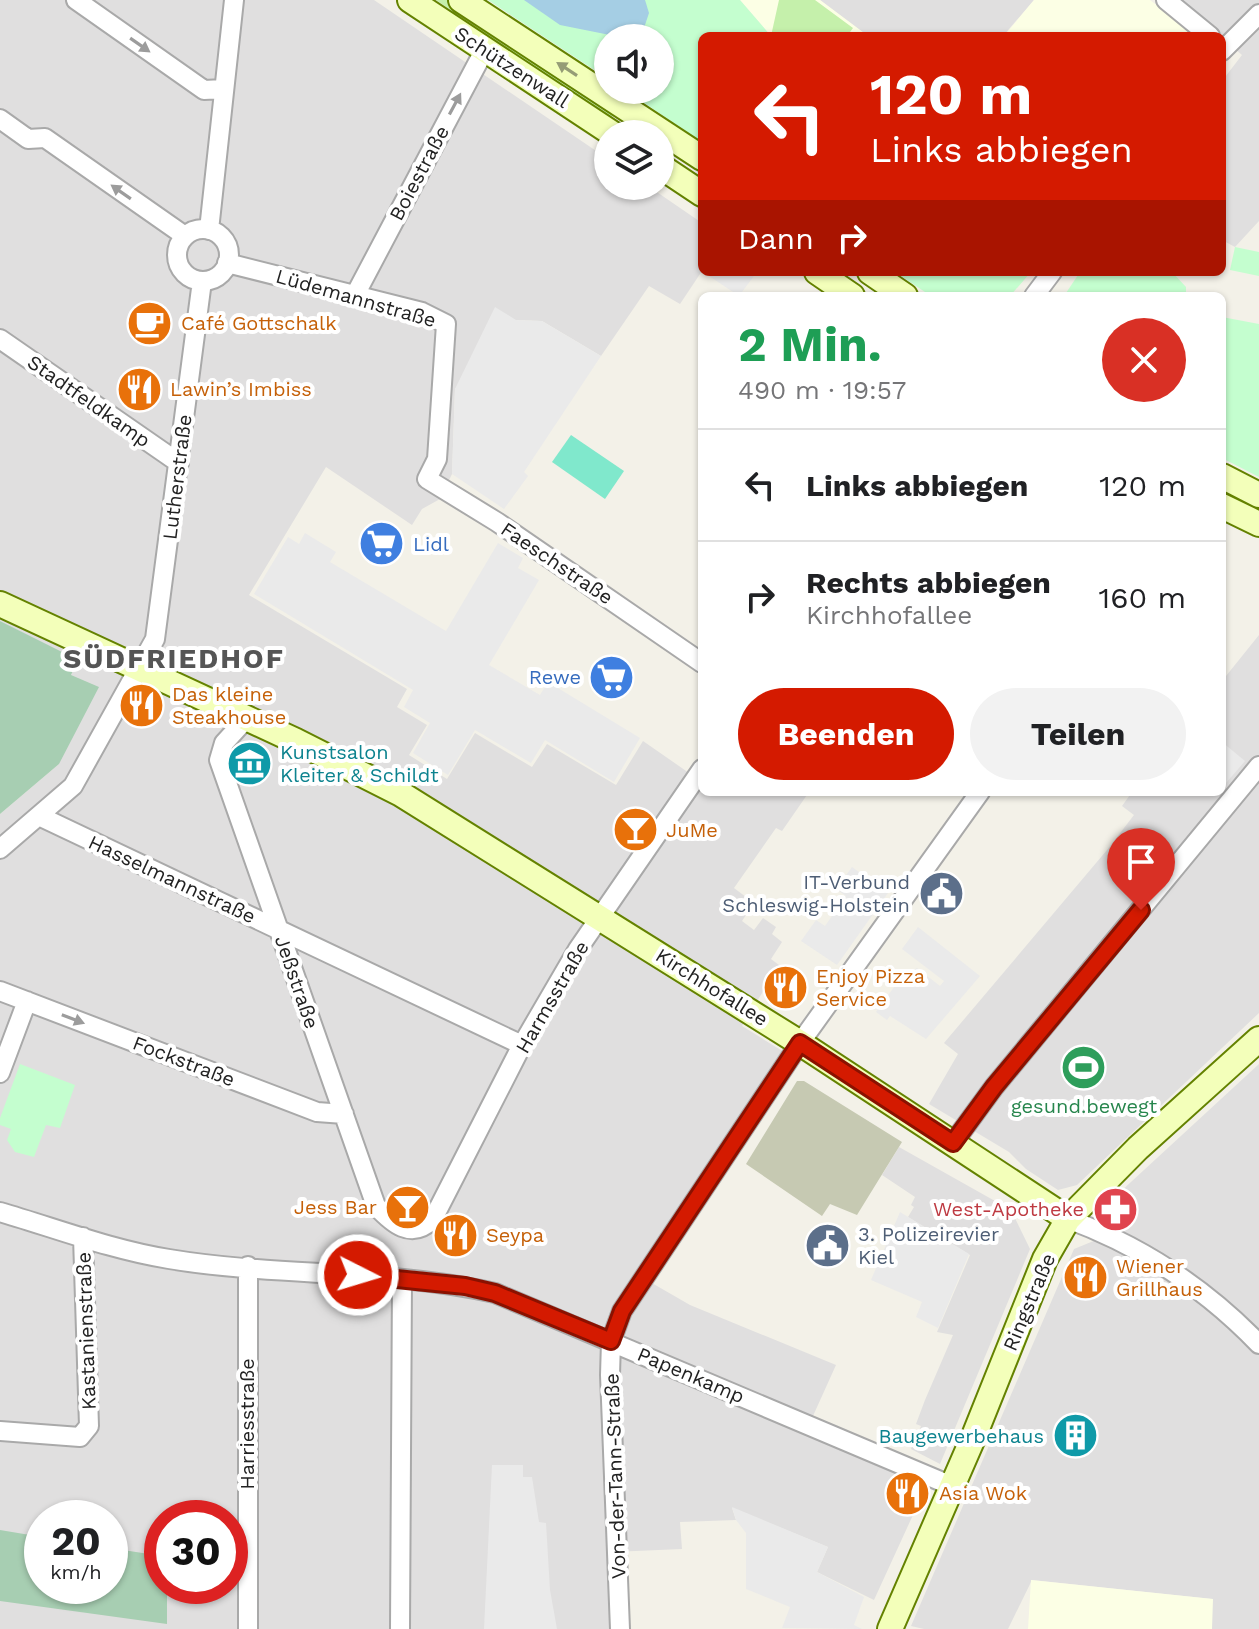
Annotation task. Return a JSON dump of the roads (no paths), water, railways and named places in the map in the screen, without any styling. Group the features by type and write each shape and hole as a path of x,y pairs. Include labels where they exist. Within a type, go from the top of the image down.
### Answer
{"main road":[{"name":"Schützenwall","path":"410,0 594,121"},
{"name":"Schützenwall","path":"461,0 698,155"},
{"path":"674,175 698,191"},
{"path":"823,276 846,292"},
{"path":"876,276 899,292"},
{"path":"1226,478 1259,495"},
{"path":"1226,508 1259,524"},
{"name":"Kirchhofallee","path":"0,604 320,752 401,794 800,1043 1068,1219"},
{"name":"Ringstraße","path":"890,1629 1045,1259 1068,1219 1138,1148 1259,1039"}],"street":[{"path":"76,0 204,90 224,89"},
{"path":"209,230 234,0"},
{"path":"1166,0 1204,32"},
{"path":"1226,40 1259,14"},
{"name":"Boiestraße","path":"354,297 485,49"},
{"path":"0,119 28,139 45,138 185,236"},
{"path":"197,229 209,230 222,237 227,245 227,263 218,276 202,281 184,272 179,264 179,244 197,229"},
{"name":"Lüdemannstraße","path":"227,263 422,312 446,324 437,459"},
{"name":"Lutherstraße","path":"0,849 73,786 155,639 202,281"},
{"name":"Stadtfeldkamp","path":"0,339 179,463"},
{"name":"Faeschstraße","path":"437,459 427,479 497,522 698,660"},
{"name":"Jeßstraße","path":"246,719 224,743 219,760 376,1206 400,1228 415,1230"},
{"path":"953,1143 994,1087 1259,766"},
{"name":"Harmsstraße","path":"415,1230 433,1219 522,1045 600,916 698,775"},
{"name":"Von-der-Tann-Straße","path":"620,1629 610,1375 611,1341 622,1311 800,1043 977,796"},
{"name":"Hasselmannstraße","path":"39,816 522,1045"},
{"name":"Fockstraße","path":"0,991 317,1112 344,1114"},
{"path":"0,1073 27,1001"},
{"name":"Papenkamp","path":"0,1212 169,1259 402,1279 465,1286 495,1293 952,1486"},
{"name":"Kirchhofallee","path":"1068,1219 1102,1232 1186,1279 1256,1335"},
{"name":"Kastanienstraße","path":"0,1431 80,1437 89,1426 83,1237"},
{"name":"Harriesstraße","path":"248,1266 248,1629"},
{"path":"400,1629 402,1279"}],"water":[{"path":"524,0 645,0 649,13 645,24 594,24 594,32 560,25"}],"place":[{"name":"Café Gottschalk","path":"150,323"},
{"name":"Lawin’s Imbiss","path":"139,389"},
{"name":"Lidl","path":"382,544"},
{"name":"Rewe","path":"612,677"},
{"name":"Das kleine Steakhouse","path":"141,706"},
{"name":"Kunstsalon Kleiter & Schildt","path":"249,764"},
{"name":"JuMe","path":"635,830"},
{"name":"IT-Verbund Schleswig-Holstein","path":"941,893"},
{"name":"Enjoy Pizza Service","path":"785,988"},
{"name":"gesund.bewegt","path":"1084,1067"},
{"name":"Jess Bar","path":"408,1207"},
{"name":"West-Apotheke","path":"1115,1209"},
{"name":"Seypa","path":"455,1235"},
{"name":"3. Polizeirevier Kiel","path":"827,1246"},
{"name":"Wiener Grillhaus","path":"1085,1277"},
{"name":"Baugewerbehaus","path":"1075,1436"},
{"name":"Asia Wok","path":"908,1493"}],"district":[{"name":"SÜDFRIEDHOF","path":"174,658"}]}
